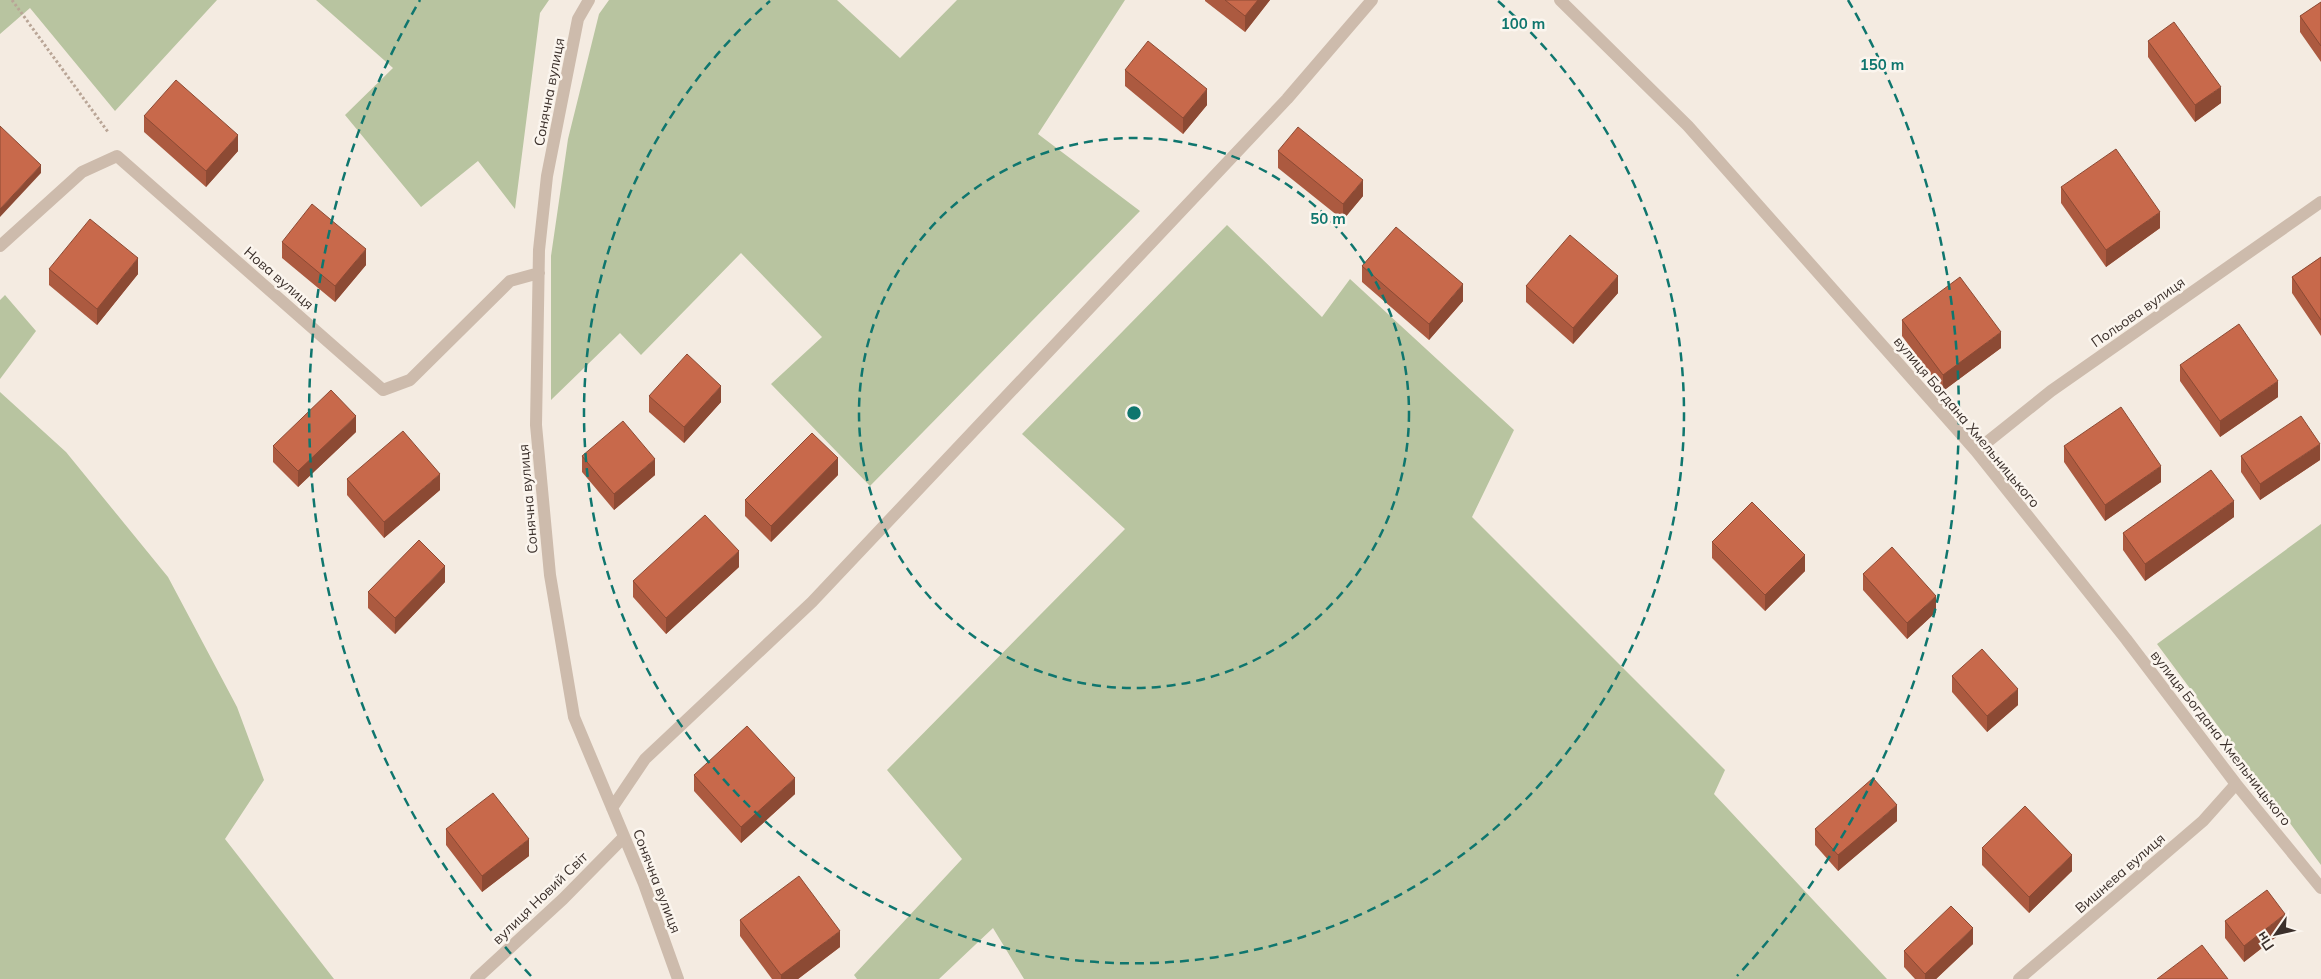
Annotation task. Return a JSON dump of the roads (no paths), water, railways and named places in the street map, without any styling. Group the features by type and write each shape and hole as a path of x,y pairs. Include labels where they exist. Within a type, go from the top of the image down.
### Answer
{"street":[{"name":"Сонячна вулиця","path":"590,0 578,19 547,176 539,273 536,425 550,575 574,717 644,884 678,979"},
{"path":"612,808 645,759 812,602 1287,99 1372,0"},
{"name":"вулиця Богдана Хмельницького","path":"1560,0 1688,126 1976,451 2126,639 2236,784 2321,888"},
{"name":"Нова вулиця","path":"0,246 82,172 117,156 384,390 410,380 510,281 539,273"},
{"name":"Польова вулиця","path":"1976,451 2051,391 2321,202"},
{"name":"Вишнева вулиця","path":"2019,979 2203,821 2236,784"},
{"name":"вулиця Новий Світ","path":"476,979 563,899 624,837"}]}
